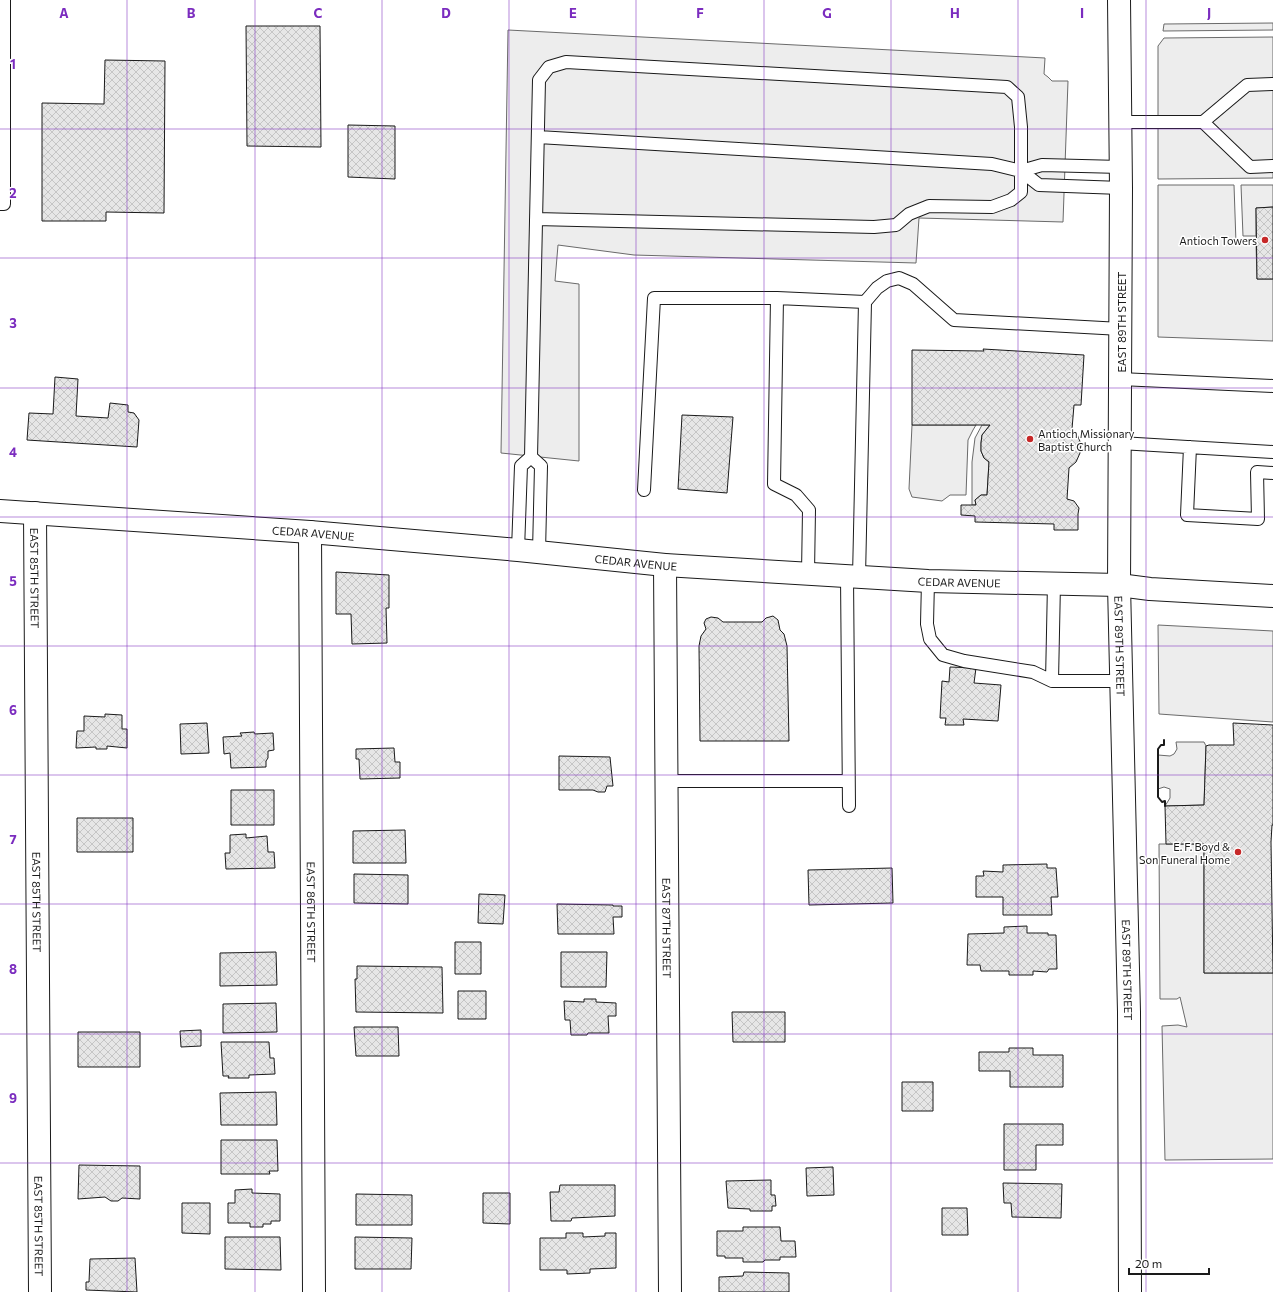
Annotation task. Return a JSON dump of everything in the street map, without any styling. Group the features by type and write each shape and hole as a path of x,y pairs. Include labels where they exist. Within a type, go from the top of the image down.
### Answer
{"street":[{"name":"EAST 89TH STREET","path":"1119,0 1121,177 1119,586 1128,1012 1130,1292"},
{"name":"CEDAR AVENUE","path":"0,510 310,532 665,564 928,581 1054,583 1119,586 1150,590 1273,596"},
{"name":"EAST 85TH STREET","path":"35,513 40,1292"},
{"name":"EAST 86TH STREET","path":"310,532 314,1292"},
{"name":"EAST 87TH STREET","path":"665,564 670,1292"}],"lane":[{"path":"0,204 4,204 4,0"},
{"path":"529,551 521,466 531,457 536,219 538,137 539,80 549,67 566,62 1007,87 1018,97 1021,127 1021,192 1011,200 992,207 929,206 909,214 896,225 874,227 536,219"},
{"path":"1120,122 1203,122 1248,84 1273,84"},
{"path":"1203,122 1250,167 1273,166"},
{"path":"538,137 992,164 1021,170 1042,165 1121,177"},
{"path":"1021,170 1039,185 1121,177"},
{"path":"849,806 848,781 853,576 865,302 876,288 887,281 899,278 913,284 954,320 1121,329"},
{"path":"644,490 654,298 777,298 865,302"},
{"path":"777,298 774,484 796,495 809,510 808,573"},
{"path":"1120,379 1273,386"},
{"path":"1120,443 1273,452"},
{"path":"1190,447 1187,516 1258,519 1257,472 1273,473"},
{"path":"529,551 541,466 531,457"},
{"path":"928,581 927,624 930,639 943,655 964,661 1033,672 1052,681 1121,681"},
{"path":"1052,681 1054,583"},
{"path":"666,781 848,781"}],"shaded area":[{"path":"1273,23 1273,30 1163,31 1164,24"},
{"path":"508,30 1045,58 1044,74 1052,81 1068,81 1063,222 919,218 916,263 634,255 558,245 555,281 579,284 579,461 501,453"},
{"path":"1273,37 1273,178 1158,179 1158,46 1164,38"},
{"path":"1158,185 1234,185 1236,243 1256,244 1257,279 1273,279 1273,341 1158,337"},
{"path":"1241,185 1273,185 1273,207 1256,208 1256,236 1243,236"},
{"path":"912,425 976,425 968,440 966,495 950,495 942,501 912,497 909,489"},
{"path":"982,425 990,425 982,435 981,443 981,451 984,458 989,462 987,495 981,495 975,500 976,505 972,505 972,462 975,438"},
{"path":"1158,625 1273,631 1273,722 1159,714"},
{"path":"1176,742 1204,742 1206,746 1204,805 1165,806 1170,798 1170,789 1164,787 1158,789 1158,755 1170,756 1174,754 1177,749"},
{"path":"1159,844 1204,844 1204,973 1273,973 1273,1159 1165,1160 1162,1026 1178,1025 1187,1027 1180,997 1177,999 1160,999"}],"building":[{"path":"246,26 320,26 321,147 247,146"},
{"path":"105,60 165,61 164,213 106,212 106,221 42,221 42,103 104,104"},
{"path":"348,125 395,126 395,179 348,177"},
{"name":"Antioch Towers","path":"1273,207 1273,279 1257,279 1256,208"},
{"name":"Antioch Missionary Baptist Church","path":"983,349 1084,355 1081,405 1074,405 1072,429 1077,434 1081,444 1080,453 1076,462 1069,468 1067,499 1074,501 1079,508 1078,530 1054,530 1054,524 975,522 975,516 961,515 961,505 976,505 975,500 981,495 987,495 989,462 984,458 981,451 981,443 982,435 990,425 912,425 912,350 984,351"},
{"path":"55,377 78,379 76,416 108,418 110,403 128,405 128,412 134,413 139,420 137,447 27,440 29,413 53,414"},
{"path":"682,415 733,417 727,493 678,489"},
{"path":"336,572 389,575 389,608 386,608 387,643 352,644 351,614 336,614"},
{"path":"773,616 778,620 780,630 784,634 787,646 789,741 700,741 699,646 701,636 706,629 704,623 706,619 711,617 718,618 723,622 762,622 766,618"},
{"path":"950,667 976,668 974,683 1001,685 998,721 963,719 964,725 945,725 946,718 940,718 942,681 949,682"},
{"path":"105,714 122,715 122,729 127,729 127,748 107,746 107,749 96,749 96,747 76,748 77,731 84,731 84,716 105,717"},
{"path":"207,723 209,753 181,754 180,724"},
{"name":"E. F. Boyd & Son Funeral Home","path":"1233,723 1273,725 1273,825 1271,842 1273,973 1204,973 1204,844 1166,844 1165,806 1204,805 1206,746 1234,745"},
{"path":"254,732 255,734 273,733 274,750 268,751 266,767 231,768 230,753 224,754 223,737 242,736 240,733"},
{"path":"394,748 395,762 400,762 400,778 360,779 359,759 356,759 356,749"},
{"path":"559,756 610,757 613,786 607,786 605,792 593,790 559,790"},
{"path":"231,790 274,790 274,825 231,825"},
{"path":"77,818 133,818 133,852 77,852"},
{"path":"405,830 406,863 353,863 353,831"},
{"path":"246,834 246,838 267,836 268,852 274,852 275,868 226,869 225,853 230,853 230,835"},
{"path":"1047,864 1047,868 1056,868 1058,897 1051,897 1052,915 1003,915 1003,897 976,897 976,876 984,876 983,871 1003,872 1003,865"},
{"path":"892,868 893,903 809,905 808,870"},
{"path":"354,874 408,875 408,904 354,903"},
{"path":"479,894 505,895 503,924 478,923"},
{"path":"557,904 622,906 622,917 613,917 614,934 558,934"},
{"path":"1027,926 1027,933 1048,933 1048,935 1056,935 1057,969 1049,969 1047,972 1033,971 1033,975 1009,975 1009,971 981,971 980,965 967,965 968,934 1004,933 1004,927"},
{"path":"455,942 481,942 481,974 455,974"},
{"path":"276,952 277,985 220,986 220,953"},
{"path":"561,952 607,952 606,987 561,987"},
{"path":"357,966 442,967 443,1013 356,1012 355,979 357,979"},
{"path":"458,991 486,991 486,1019 458,1019"},
{"path":"584,999 596,999 596,1002 616,1003 616,1016 608,1016 609,1033 571,1035 570,1020 565,1020 564,1001 584,1002"},
{"path":"276,1003 277,1032 223,1033 223,1004"},
{"path":"732,1012 785,1012 785,1042 733,1042"},
{"path":"354,1027 398,1027 399,1056 356,1056"},
{"path":"201,1030 201,1046 181,1047 180,1031"},
{"path":"78,1032 140,1032 140,1067 78,1067"},
{"path":"221,1042 269,1042 270,1058 274,1058 275,1074 249,1075 249,1078 228,1078 229,1076 223,1076"},
{"path":"1009,1048 1033,1048 1033,1055 1063,1055 1063,1087 1010,1087 1010,1071 979,1071 979,1052 1009,1052"},
{"path":"902,1082 933,1082 933,1111 902,1111"},
{"path":"276,1092 277,1125 221,1125 220,1093"},
{"path":"1004,1124 1063,1124 1063,1145 1036,1145 1036,1170 1004,1170"},
{"path":"221,1140 277,1140 278,1171 269,1171 270,1174 221,1174"},
{"path":"79,1165 140,1166 140,1199 122,1198 118,1201 111,1201 105,1197 78,1199"},
{"path":"833,1167 834,1195 807,1196 806,1168"},
{"path":"771,1180 771,1195 775,1195 776,1206 772,1206 772,1211 750,1211 750,1209 728,1208 726,1181"},
{"path":"1003,1183 1062,1184 1061,1218 1012,1217 1011,1203 1004,1203"},
{"path":"560,1185 615,1185 615,1216 572,1218 571,1221 551,1221 550,1192 559,1192"},
{"path":"252,1189 252,1193 280,1194 280,1221 271,1221 271,1224 263,1224 263,1227 250,1227 250,1223 228,1223 228,1203 235,1203 235,1190"},
{"path":"483,1193 510,1193 510,1224 483,1223"},
{"path":"356,1194 412,1195 412,1225 356,1225"},
{"path":"182,1203 210,1203 210,1234 182,1233"},
{"path":"942,1208 967,1208 968,1235 942,1235"},
{"path":"743,1227 780,1227 781,1241 795,1241 796,1257 780,1257 780,1260 765,1260 763,1262 743,1262 743,1258 725,1258 725,1256 717,1256 717,1231 743,1231"},
{"path":"566,1233 583,1233 583,1237 605,1236 605,1233 616,1233 616,1268 590,1269 590,1273 567,1274 567,1270 540,1270 540,1238 566,1238"},
{"path":"225,1237 280,1237 281,1270 225,1269"},
{"path":"355,1237 412,1238 411,1269 355,1269"},
{"path":"135,1258 137,1292 86,1290 86,1282 89,1282 90,1259"},
{"path":"744,1272 789,1273 789,1292 719,1292 719,1277 743,1276"}],"wall":[{"path":"1164,740 1164,745 1161,745 1158,749 1158,797 1162,802 1165,801 1165,806"}],"place":[{"name":"Antioch Towers","path":"1265,240"},
{"name":"Antioch Missionary Baptist Church","path":"1030,439"},
{"name":"E. F. Boyd & Son Funeral Home","path":"1238,852"}]}
